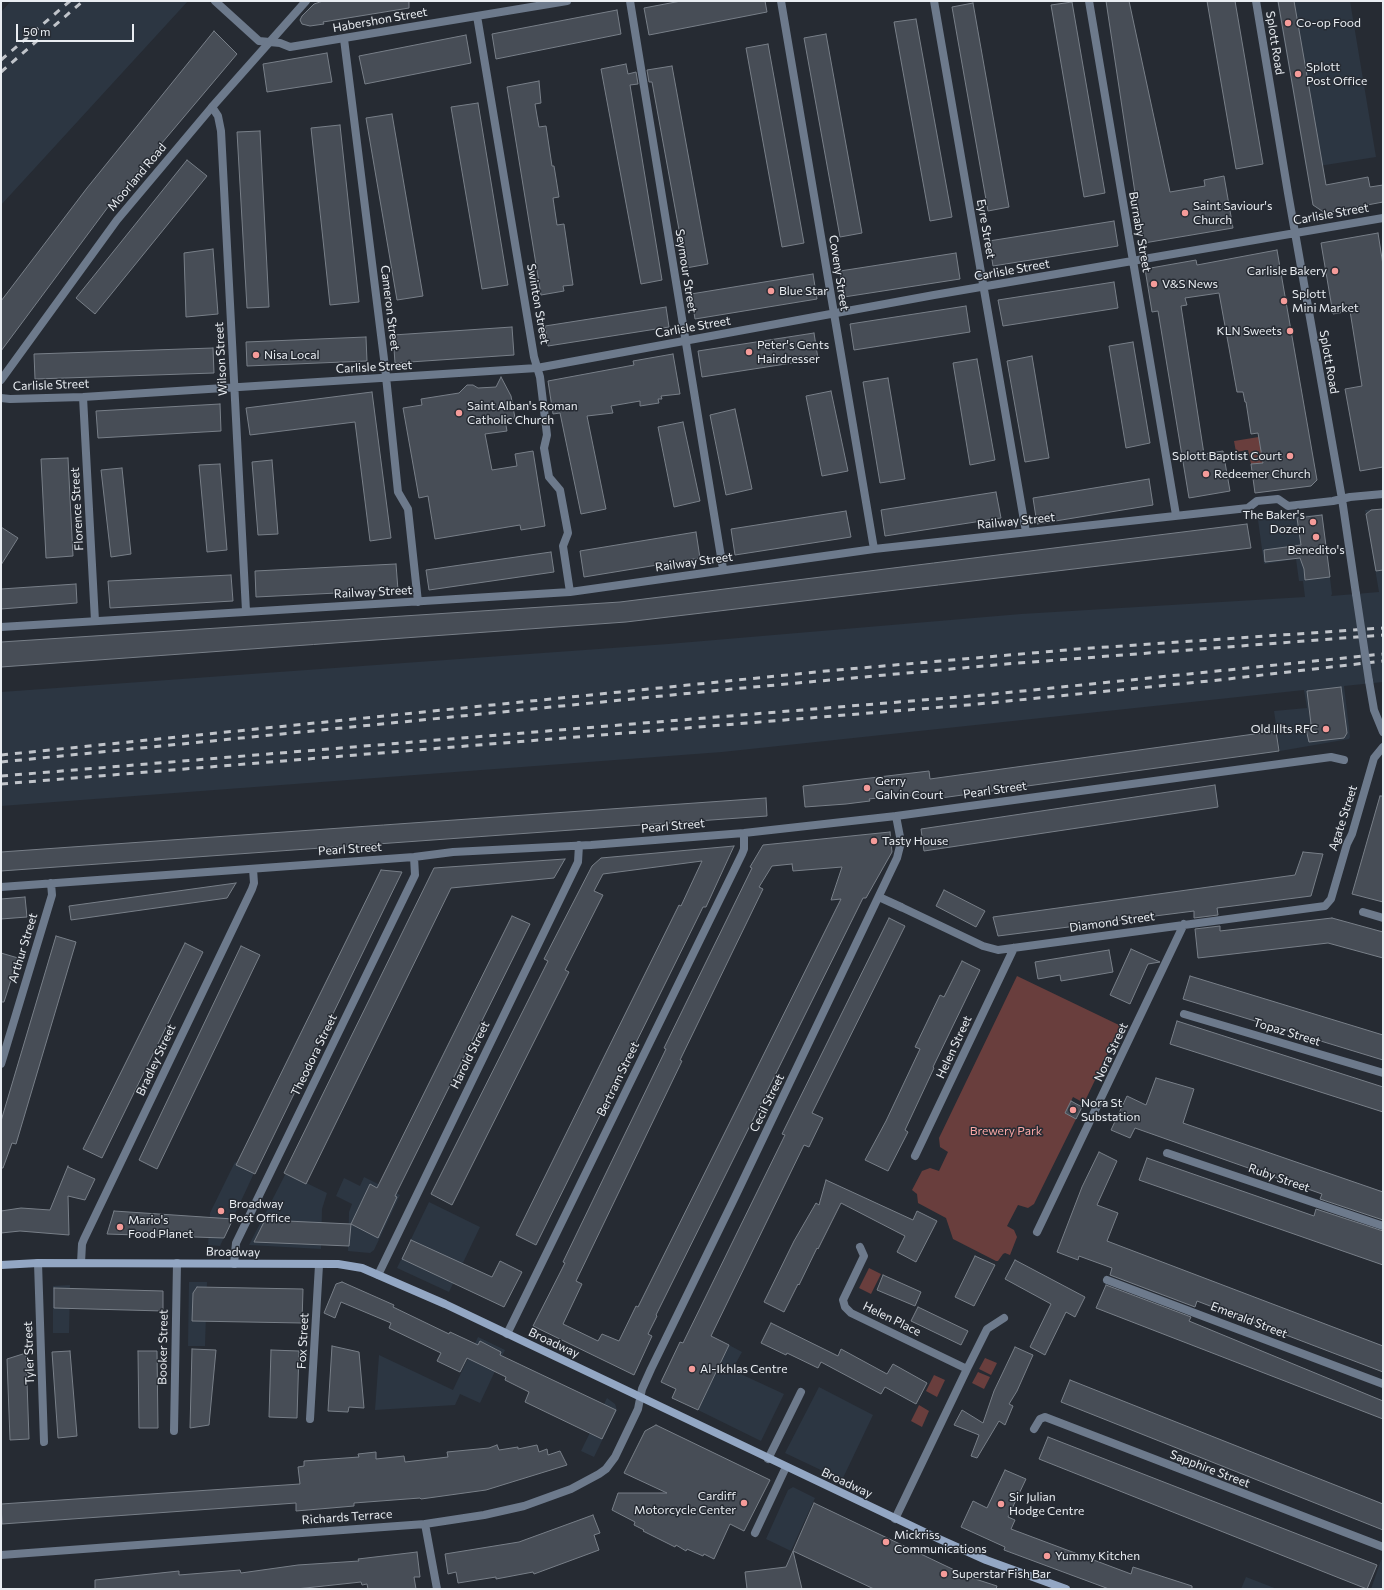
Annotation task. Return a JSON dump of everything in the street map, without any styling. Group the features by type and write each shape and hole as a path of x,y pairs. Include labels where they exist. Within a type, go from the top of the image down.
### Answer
{"main road":[{"name":"Broadway","path":"1,1265 38,1263 348,1265 378,1275 507,1334 895,1519 986,1560 1066,1589"}],"street":[{"name":"Habershon Street","path":"215,1 259,41 280,43 290,47 567,1"},
{"name":"Moorland Road","path":"1,380 117,220 212,107 306,1"},
{"name":"Seymour Street","path":"630,1 723,569"},
{"name":"Coveny Street","path":"781,1 874,549"},
{"name":"Eyre Street","path":"934,1 1026,532"},
{"name":"Burnaby Street","path":"1089,1 1176,515"},
{"name":"Splott Road","path":"1256,1 1342,499 1374,710 1383,732"},
{"name":"Swinton Street","path":"477,16 537,368 540,377 547,435 544,448 549,477 560,490 568,533 563,546 570,592"},
{"name":"Cameron Street","path":"344,39 387,378 398,492 408,509 418,602"},
{"name":"Wilson Street","path":"212,107 218,116 221,131 246,612"},
{"name":"Carlisle Street","path":"1,398 83,397 537,368 984,287 1383,218"},
{"name":"Florence Street","path":"83,397 96,621"},
{"name":"Railway Street","path":"1,627 570,592 723,569 874,549 1248,508 1257,501 1278,499 1288,506 1383,494"},
{"name":"Agate Street","path":"1331,899 1374,758 1383,748"},
{"name":"Pearl Street","path":"1,886 414,857 453,852 579,845 744,833 896,816 1331,758 1344,760"},
{"name":"Cecil Street","path":"640,1398 642,1389 651,1369 900,851 896,816"},
{"name":"Bertram Street","path":"507,1334 742,854 744,849 744,833"},
{"name":"Harold Street","path":"378,1275 578,862 579,845"},
{"name":"Theodora Street","path":"234,1264 236,1243 415,875 414,857"},
{"name":"Bradley Street","path":"81,1263 82,1244 84,1239 252,889 254,879 253,869"},
{"name":"Arthur Street","path":"1,1064 52,895 51,883"},
{"name":"Diamond Street","path":"879,897 991,949 998,950 1325,906 1331,899"},
{"path":"1363,912 1383,918"},
{"name":"Nora Street","path":"1037,1232 1184,924"},
{"name":"Helen Street","path":"915,1156 1014,948"},
{"name":"Topaz Street","path":"1184,1014 1383,1073"},
{"name":"Ruby Street","path":"1167,1153 1383,1226"},
{"name":"Helen Place","path":"860,1247 864,1256 843,1300 845,1307 851,1313 967,1369"},
{"name":"Tyler Street","path":"38,1263 44,1442"},
{"name":"Booker Street","path":"174,1431 177,1264"},
{"name":"Fox Street","path":"310,1419 319,1265"},
{"name":"Emerald Street","path":"1107,1280 1383,1384"},
{"path":"895,1519 987,1328 1004,1318"},
{"path":"768,1459 801,1392"},
{"name":"Richards Terrace","path":"1,1555 426,1524 484,1515 524,1506 559,1494 589,1481 606,1469 615,1457 638,1409 640,1398"},
{"name":"Sapphire Street","path":"1034,1429 1040,1419 1045,1417 1383,1547"},
{"path":"755,1533 786,1467"},
{"path":"426,1524 437,1589"}],"shaded area":[{"path":"11,1 188,1 1,205 1,12"},
{"path":"1277,1 1350,1 1376,157 1306,168"},
{"path":"1383,509 1383,682 1344,686 1349,739 1280,751 1274,711 1307,708 1304,690 722,752 1,806 1,692 668,644 1021,614 1305,597 1303,581 1299,581 1296,559 1264,564 1258,520 1322,514 1332,594 1331,596 1379,592 1365,510"},
{"path":"235,1162 255,1171 220,1246 208,1245 210,1213"},
{"path":"286,1173 327,1193 322,1209 321,1249 249,1245"},
{"path":"364,1177 400,1195 374,1250 370,1253 348,1251 349,1212 352,1204 336,1196 344,1178 360,1186"},
{"path":"429,1202 480,1227 449,1292 397,1268"},
{"path":"189,1282 207,1282 205,1346 188,1346"},
{"path":"70,1285 69,1333 53,1333 53,1286"},
{"path":"478,1337 505,1350 480,1403 460,1394 455,1405 375,1410 379,1355 453,1390"},
{"path":"729,1345 742,1352 732,1370 784,1394 761,1441 698,1410"},
{"path":"819,1387 873,1415 842,1480 785,1453"},
{"path":"607,1398 615,1404 617,1410 594,1457 581,1451"},
{"path":"793,1487 815,1498 791,1551 766,1539 788,1490"},
{"path":"1381,1560 1383,1560 1383,1589 1371,1589"},
{"path":"1246,1577 1277,1589 1241,1589"}],"green space":[{"path":"1308,429 1259,439 1261,450 1265,449 1262,469 1261,463 1251,464 1248,450 1236,452 1234,441"},
{"name":"Brewery Park","path":"1017,976 1121,1026 1084,1103 1073,1097 1065,1113 1076,1119 1034,1204 1028,1208 1018,1205 1007,1226 1014,1230 1017,1237 1010,1255 1005,1253 998,1261 996,1261 953,1239 946,1218 918,1203 917,1194 912,1190 922,1171 930,1168 939,1171 948,1152 940,1147 939,1138"},
{"path":"869,1268 881,1274 871,1294 859,1288"},
{"path":"985,1358 997,1363 991,1375 979,1369"},
{"path":"978,1372 990,1377 984,1389 972,1383"},
{"path":"934,1375 945,1380 937,1397 926,1391"},
{"path":"919,1405 929,1411 922,1427 911,1421"}],"building":[{"path":"323,1 409,1 409,8 323,22 324,24 310,26 302,24 300,20 302,16 314,4"},
{"path":"681,1 765,1 767,12 649,35 644,8"},
{"path":"1106,1 1129,1 1170,192 1205,186 1204,180 1224,176 1233,228 1144,243"},
{"path":"1207,1 1235,1 1263,164 1236,169"},
{"path":"1278,1 1294,1 1326,185 1368,177 1370,187 1383,185 1383,202 1325,213 1313,205"},
{"path":"1072,2 1105,193 1084,197 1051,5"},
{"path":"973,3 1009,207 988,211 952,7"},
{"path":"617,10 621,34 496,59 492,34"},
{"path":"916,19 952,217 930,221 894,22"},
{"path":"214,31 237,54 108,207 1,351 1,301 87,188"},
{"path":"826,34 862,233 840,237 804,38"},
{"path":"466,35 471,63 365,84 359,56"},
{"path":"768,44 804,243 782,247 746,48"},
{"path":"327,53 332,82 267,92 263,64"},
{"path":"626,64 628,74 636,72 638,84 630,85 662,280 641,284 601,69"},
{"path":"672,66 708,264 686,268 652,82 649,82 647,70"},
{"path":"539,81 541,103 535,104 537,116 539,127 546,126 552,166 554,166 559,197 553,198 557,225 564,224 573,285 563,286 564,291 541,295 507,87"},
{"path":"478,103 508,285 482,289 451,107"},
{"path":"392,114 423,296 397,300 366,118"},
{"path":"340,125 359,302 330,305 311,128"},
{"path":"260,131 269,307 247,308 237,132"},
{"path":"187,160 207,176 95,314 76,298"},
{"path":"1114,221 1118,246 993,266 989,241"},
{"path":"1378,233 1383,265 1383,467 1360,471 1345,389 1362,386 1350,311 1333,314 1321,243"},
{"path":"213,249 218,314 186,317 184,253"},
{"path":"1277,250 1317,480 1311,486 1255,493 1251,464 1263,463 1258,433 1251,434 1243,392 1237,392 1219,293 1185,298 1187,305 1181,306 1204,454 1223,451 1230,491 1189,498 1158,311 1152,312 1145,269 1196,260 1197,265"},
{"path":"956,253 960,279 844,297 840,271"},
{"path":"813,274 817,299 695,319 691,294"},
{"path":"1114,282 1118,308 1003,326 998,300"},
{"path":"966,306 970,332 854,350 850,324"},
{"path":"666,307 669,327 548,346 545,326"},
{"path":"512,327 514,355 395,363 393,335"},
{"path":"814,333 818,359 702,377 698,351"},
{"path":"366,337 367,361 247,366 246,342"},
{"path":"1133,342 1150,443 1126,448 1109,346"},
{"path":"213,348 214,373 35,379 34,354"},
{"path":"673,354 680,394 661,396 662,399 658,399 659,403 640,406 640,401 611,406 613,413 587,416 606,509 581,514 560,413 553,414 548,381 634,365 633,361"},
{"path":"1032,356 1049,458 1025,462 1007,361"},
{"path":"977,359 995,460 970,465 953,363"},
{"path":"501,377 511,396 515,418 505,420 507,431 485,434 492,470 517,466 515,454 533,451 545,526 521,530 520,525 435,539 428,496 419,498 403,408 422,405 421,399 459,393 467,385 473,385 478,388 496,387"},
{"path":"888,378 905,479 880,483 863,382"},
{"path":"831,391 848,471 822,476 806,396"},
{"path":"372,392 391,538 370,541 355,422 250,435 246,408"},
{"path":"220,404 221,431 98,438 96,411"},
{"path":"735,409 752,489 726,495 710,415"},
{"path":"683,422 700,501 674,507 658,427"},
{"path":"68,458 73,556 46,558 41,459"},
{"path":"272,460 278,534 258,535 252,462"},
{"path":"220,464 227,550 207,552 199,465"},
{"path":"122,468 131,554 111,557 101,470"},
{"path":"1149,479 1153,505 1037,524 1033,498"},
{"path":"996,492 1001,518 885,536 881,510"},
{"path":"1383,509 1383,570 1376,571 1366,514 1371,510"},
{"path":"846,511 851,537 735,555 731,529"},
{"path":"1322,515 1330,577 1305,580 1304,569 1300,558 1265,562 1264,550 1301,545 1297,518"},
{"path":"1247,524 1251,548 626,622 1,667 1,642 620,602"},
{"path":"1,527 18,538 1,565"},
{"path":"696,532 700,558 584,577 580,551"},
{"path":"551,552 554,572 429,590 426,570"},
{"path":"396,564 398,590 256,597 255,571"},
{"path":"231,575 233,601 110,608 108,581"},
{"path":"76,584 77,603 1,609 1,589"},
{"path":"1341,687 1347,733 1344,738 1309,742 1305,725 1311,724 1307,691"},
{"path":"1276,731 1279,751 941,798 940,792 908,796 908,794 869,799 870,801 805,807 803,786 929,771 930,779"},
{"path":"1215,785 1218,807 924,851 921,829"},
{"path":"1380,796 1383,796 1383,902 1352,894"},
{"path":"766,798 767,816 1,871 1,852"},
{"path":"890,832 892,852 866,898 863,898 656,1315 657,1316 648,1334 652,1336 634,1375 533,1326 565,1263 563,1262 666,1049 664,1048 752,868 750,867 763,845","holes":["792,864 793,871 842,867 831,900 841,899 638,1307 636,1306 619,1341 602,1334 598,1341 563,1324 582,1284 576,1281 682,1061 680,1060 763,889 759,887 772,866"]},
{"path":"734,846 706,907 703,907 536,1245 516,1235 679,905 681,906 702,861 603,874 594,891 603,895 565,970 569,972 452,1205 431,1194 548,961 544,959 592,866 601,858"},
{"path":"1303,852 1323,854 1311,896 1217,908 1218,915 1194,918 1194,911 998,936 993,917 1295,875"},
{"path":"565,859 554,878 451,888 306,1184 284,1173 434,868"},
{"path":"381,870 402,872 255,1174 236,1165"},
{"path":"236,883 227,898 71,920 69,906"},
{"path":"944,890 985,911 976,927 936,906"},
{"path":"25,897 27,917 1,919 1,899"},
{"path":"512,916 530,924 395,1196 397,1197 378,1238 351,1224 370,1184 377,1188"},
{"path":"889,918 905,926 812,1113 823,1118 809,1147 804,1145 711,1336 729,1345 698,1410 672,1398 676,1389 661,1382 680,1342 683,1343 785,1135 782,1134"},
{"path":"1332,918 1383,932 1383,958 1328,943 1198,958 1195,929 1220,926 1220,931"},
{"path":"56,936 76,942 16,1144 12,1143 3,1168 1,1168 1,1121"},
{"path":"185,943 203,952 102,1158 83,1149"},
{"path":"241,946 260,955 157,1169 139,1160"},
{"path":"1131,949 1160,962 1148,964 1130,1004 1110,995"},
{"path":"1109,950 1113,972 1061,981 1060,975 1038,979 1035,962"},
{"path":"1,953 18,958 4,1002 1,1002"},
{"path":"962,961 980,970 933,1067 934,1068 905,1130 908,1132 888,1171 865,1160 886,1121 920,1049 915,1047 940,995 944,997"},
{"path":"1190,976 1383,1035 1383,1060 1183,999"},
{"path":"1177,1021 1383,1087 1383,1112 1170,1044"},
{"path":"1156,1078 1194,1089 1183,1123 1383,1192 1383,1220 1320,1199 1322,1194 1135,1128 1130,1138 1111,1130 1127,1096 1146,1105"},
{"name":"Nora St Substation","path":"1071,1101 1082,1107 1076,1119 1065,1113"},
{"path":"1099,1152 1117,1161 1097,1205 1118,1213 1107,1241 1383,1346 1383,1372 1197,1301 1195,1307 1110,1275 1112,1268 1079,1256 1078,1260 1057,1252 1082,1187"},
{"path":"1147,1158 1314,1216 1316,1209 1383,1231 1383,1265 1139,1180"},
{"path":"68,1166 95,1179 85,1200 68,1196 69,1235 20,1231 1,1233 1,1211 21,1208 50,1210"},
{"path":"826,1180 913,1220 917,1211 937,1221 916,1262 897,1252 905,1236 841,1203 784,1312 764,1302 794,1241 816,1203 819,1205"},
{"path":"114,1211 233,1219 224,1238 107,1234"},
{"path":"265,1220 351,1224 349,1246 254,1242"},
{"path":"411,1240 492,1277 500,1261 522,1272 504,1307 402,1259"},
{"path":"975,1256 995,1265 974,1306 955,1297"},
{"path":"1015,1260 1085,1297 1075,1317 1066,1312 1045,1355 1030,1347 1051,1304 1005,1279"},
{"path":"883,1275 921,1292 915,1306 877,1290"},
{"path":"342,1282 394,1305 393,1307 449,1334 450,1332 478,1345 480,1341 501,1352 500,1355 616,1410 602,1439 525,1402 529,1392 505,1380 506,1377 467,1358 460,1372 437,1361 441,1353 389,1328 391,1323 341,1302 335,1318 324,1313 336,1284"},
{"path":"1106,1285 1191,1317 1189,1321 1383,1401 1383,1419 1096,1308"},
{"path":"197,1287 303,1289 302,1323 192,1321 193,1293"},
{"path":"54,1288 163,1291 163,1311 54,1308"},
{"path":"918,1307 968,1331 961,1345 911,1321"},
{"path":"771,1323 838,1356 841,1349 887,1374 893,1364 927,1383 916,1404 885,1387 881,1394 821,1362 818,1368 787,1353 786,1355 761,1343"},
{"path":"332,1346 359,1352 364,1408 349,1407 348,1412 328,1411"},
{"path":"1015,1347 1033,1355 1017,1391 1009,1404 1013,1406 1005,1425 999,1421 977,1458 971,1456 979,1435 954,1425 962,1410 983,1423 994,1391"},
{"path":"192,1349 216,1350 209,1425 190,1428"},
{"path":"271,1350 299,1351 297,1418 269,1417"},
{"path":"70,1351 77,1436 58,1438 52,1352"},
{"path":"138,1351 157,1351 158,1428 139,1428"},
{"path":"26,1353 29,1439 10,1440 7,1359"},
{"path":"1070,1380 1383,1504 1383,1530 1061,1402"},
{"path":"656,1425 770,1480 744,1531 730,1524 714,1559 704,1554 703,1556 687,1549 686,1551 676,1545 675,1547 643,1531 644,1530 634,1525 635,1522 612,1510 618,1493 667,1493 624,1473 645,1431"},
{"path":"1048,1437 1377,1565 1367,1589 1039,1459"},
{"path":"497,1445 499,1450 518,1447 518,1449 537,1445 539,1452 547,1449 548,1455 560,1451 567,1465 486,1490 421,1499 354,1503 354,1506 296,1511 296,1503 2,1524 1,1504 300,1484 298,1467 304,1466 304,1461 359,1457 358,1454 376,1452 376,1459 404,1456 405,1462 448,1457 447,1452 489,1448"},
{"path":"1005,1470 1026,1479 1008,1517 1015,1520 1011,1529 1131,1574 1133,1567 1192,1586 1192,1589 1109,1589 1004,1550 1005,1547 961,1527 973,1501 987,1508"},
{"path":"814,1503 969,1577 997,1586 996,1589 874,1589 793,1551"},
{"path":"593,1515 600,1533 594,1535 599,1550 534,1574 533,1572 496,1579 496,1577 458,1583 456,1572 448,1574 445,1554 519,1542"},
{"path":"793,1551 802,1589 747,1589 745,1572 786,1567"},
{"path":"417,1552 420,1577 414,1577 416,1589 368,1589 367,1584 362,1585 361,1582 296,1589 95,1589 95,1580 179,1571 179,1575 240,1570 241,1573 298,1565 359,1561 358,1559"}],"railway":[{"path":"1,60 70,1"},
{"path":"1,72 83,1"},
{"path":"1,755 826,671 1078,649 1383,628"},
{"path":"1,762 732,689 1006,664 1383,635"},
{"path":"1,776 984,695 1383,654"},
{"path":"1,784 968,705 1219,680 1383,661"}],"place":[{"name":"Co-op Food","path":"1288,23"},
{"name":"Splott Post Office","path":"1298,74"},
{"name":"Saint Saviour's Church","path":"1185,213"},
{"name":"Carlisle Bakery","path":"1335,271"},
{"name":"V&S News","path":"1154,284"},
{"name":"Blue Star","path":"771,291"},
{"name":"Splott Mini Market","path":"1284,301"},
{"name":"KLN Sweets","path":"1290,331"},
{"name":"Peter's Gents Hairdresser","path":"749,352"},
{"name":"Nisa Local","path":"256,355"},
{"name":"Saint Alban's Roman Catholic Church","path":"459,413"},
{"name":"Splott Baptist Court","path":"1290,456"},
{"name":"Redeemer Church","path":"1206,474"},
{"name":"The Baker's Dozen","path":"1313,522"},
{"name":"Benedito's","path":"1316,537"},
{"name":"Old Illts RFC","path":"1326,729"},
{"name":"Gerry Galvin Court","path":"867,788"},
{"name":"Tasty House","path":"874,841"},
{"name":"Nora St Substation","path":"1073,1110"},
{"name":"Broadway Post Office","path":"221,1211"},
{"name":"Mario's Food Planet","path":"120,1227"},
{"name":"Al-Ikhlas Centre","path":"692,1369"},
{"name":"Cardiff Motorcycle Center","path":"744,1503"},
{"name":"Sir Julian Hodge Centre","path":"1001,1504"},
{"name":"Mickriss Communications","path":"886,1542"},
{"name":"Yummy Kitchen","path":"1047,1556"},
{"name":"Superstar Fish Bar","path":"944,1574"}]}
